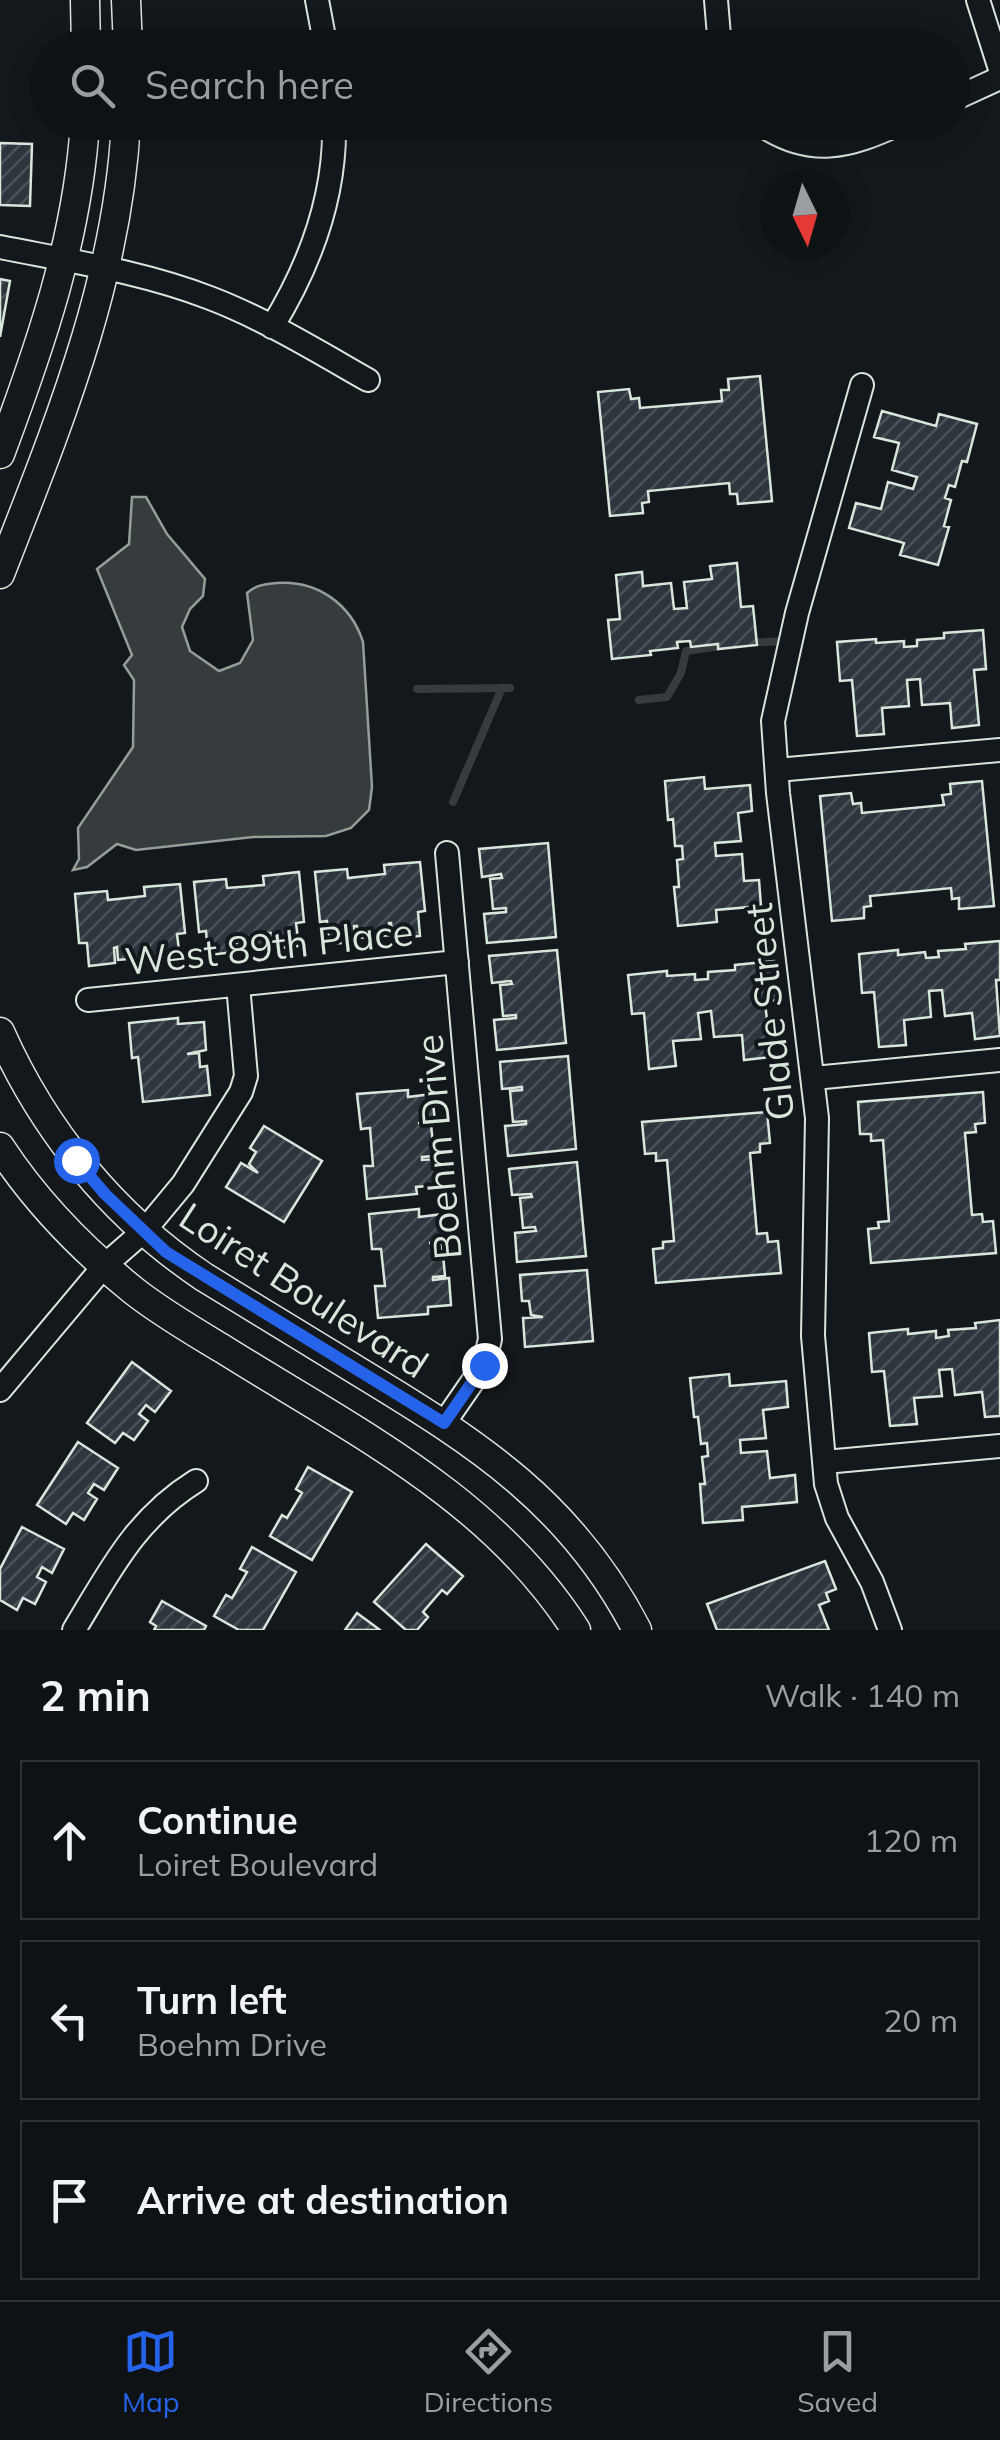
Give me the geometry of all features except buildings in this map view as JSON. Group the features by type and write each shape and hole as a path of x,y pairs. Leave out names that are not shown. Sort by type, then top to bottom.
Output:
{"street":[{"path":"85,0 86,30"},
{"path":"126,0 127,30"},
{"path":"317,0 323,30"},
{"path":"716,0 718,30"},
{"path":"978,0 1000,69"},
{"path":"970,92 1000,78"},
{"path":"0,454 35,359 64,260 83,140"},
{"path":"0,574 75,376 106,268 122,181 125,140"},
{"path":"272,326 299,282 318,228 330,183 333,140"},
{"path":"785,140 834,147 859,140"},
{"path":"0,246 106,268 212,298 272,326 368,380"},
{"name":"Glade Street","path":"862,385 775,701 777,770 817,1118 813,1336 826,1484 837,1518 872,1582 890,1630"},
{"path":"777,770 1000,750"},
{"name":"Boehm Drive","path":"444,1423 484,1365 490,1338 447,853"},
{"name":"West 89th Place","path":"88,1000 457,962"},
{"path":"0,1390 105,1265 144,1231 183,1184 241,1092 246,1076 238,984"},
{"name":"Loiret Boulevard","path":"0,1032 29,1090 68,1148 105,1194 166,1252 489,1454 539,1498 595,1564 637,1630"},
{"path":"814,1078 1000,1060"},
{"path":"0,1148 36,1196 105,1265 173,1318 450,1492 521,1558 576,1630"},
{"path":"825,1462 1000,1446"},
{"path":"74,1630 135,1532 168,1498 196,1481"}],"shaded area":[{"path":"132,497 146,497 167,534 205,579 203,596 190,609 182,627 190,651 219,671 240,663 253,640 247,593 257,587 292,583 319,590 341,606 358,628 363,642 372,787 369,810 351,828 326,836 253,837 136,850 117,844 87,867 73,870 79,859 78,828 133,747 134,680 124,665 132,655 97,569 129,544"}],"waterway":[{"path":"746,643 784,641"},
{"path":"639,700 667,697 681,673 686,651 727,645"},
{"path":"453,802 502,688"},
{"path":"417,689 510,688"}],"route":[{"path":"76,1160 105,1194 166,1252 444,1423 484,1365"}]}
